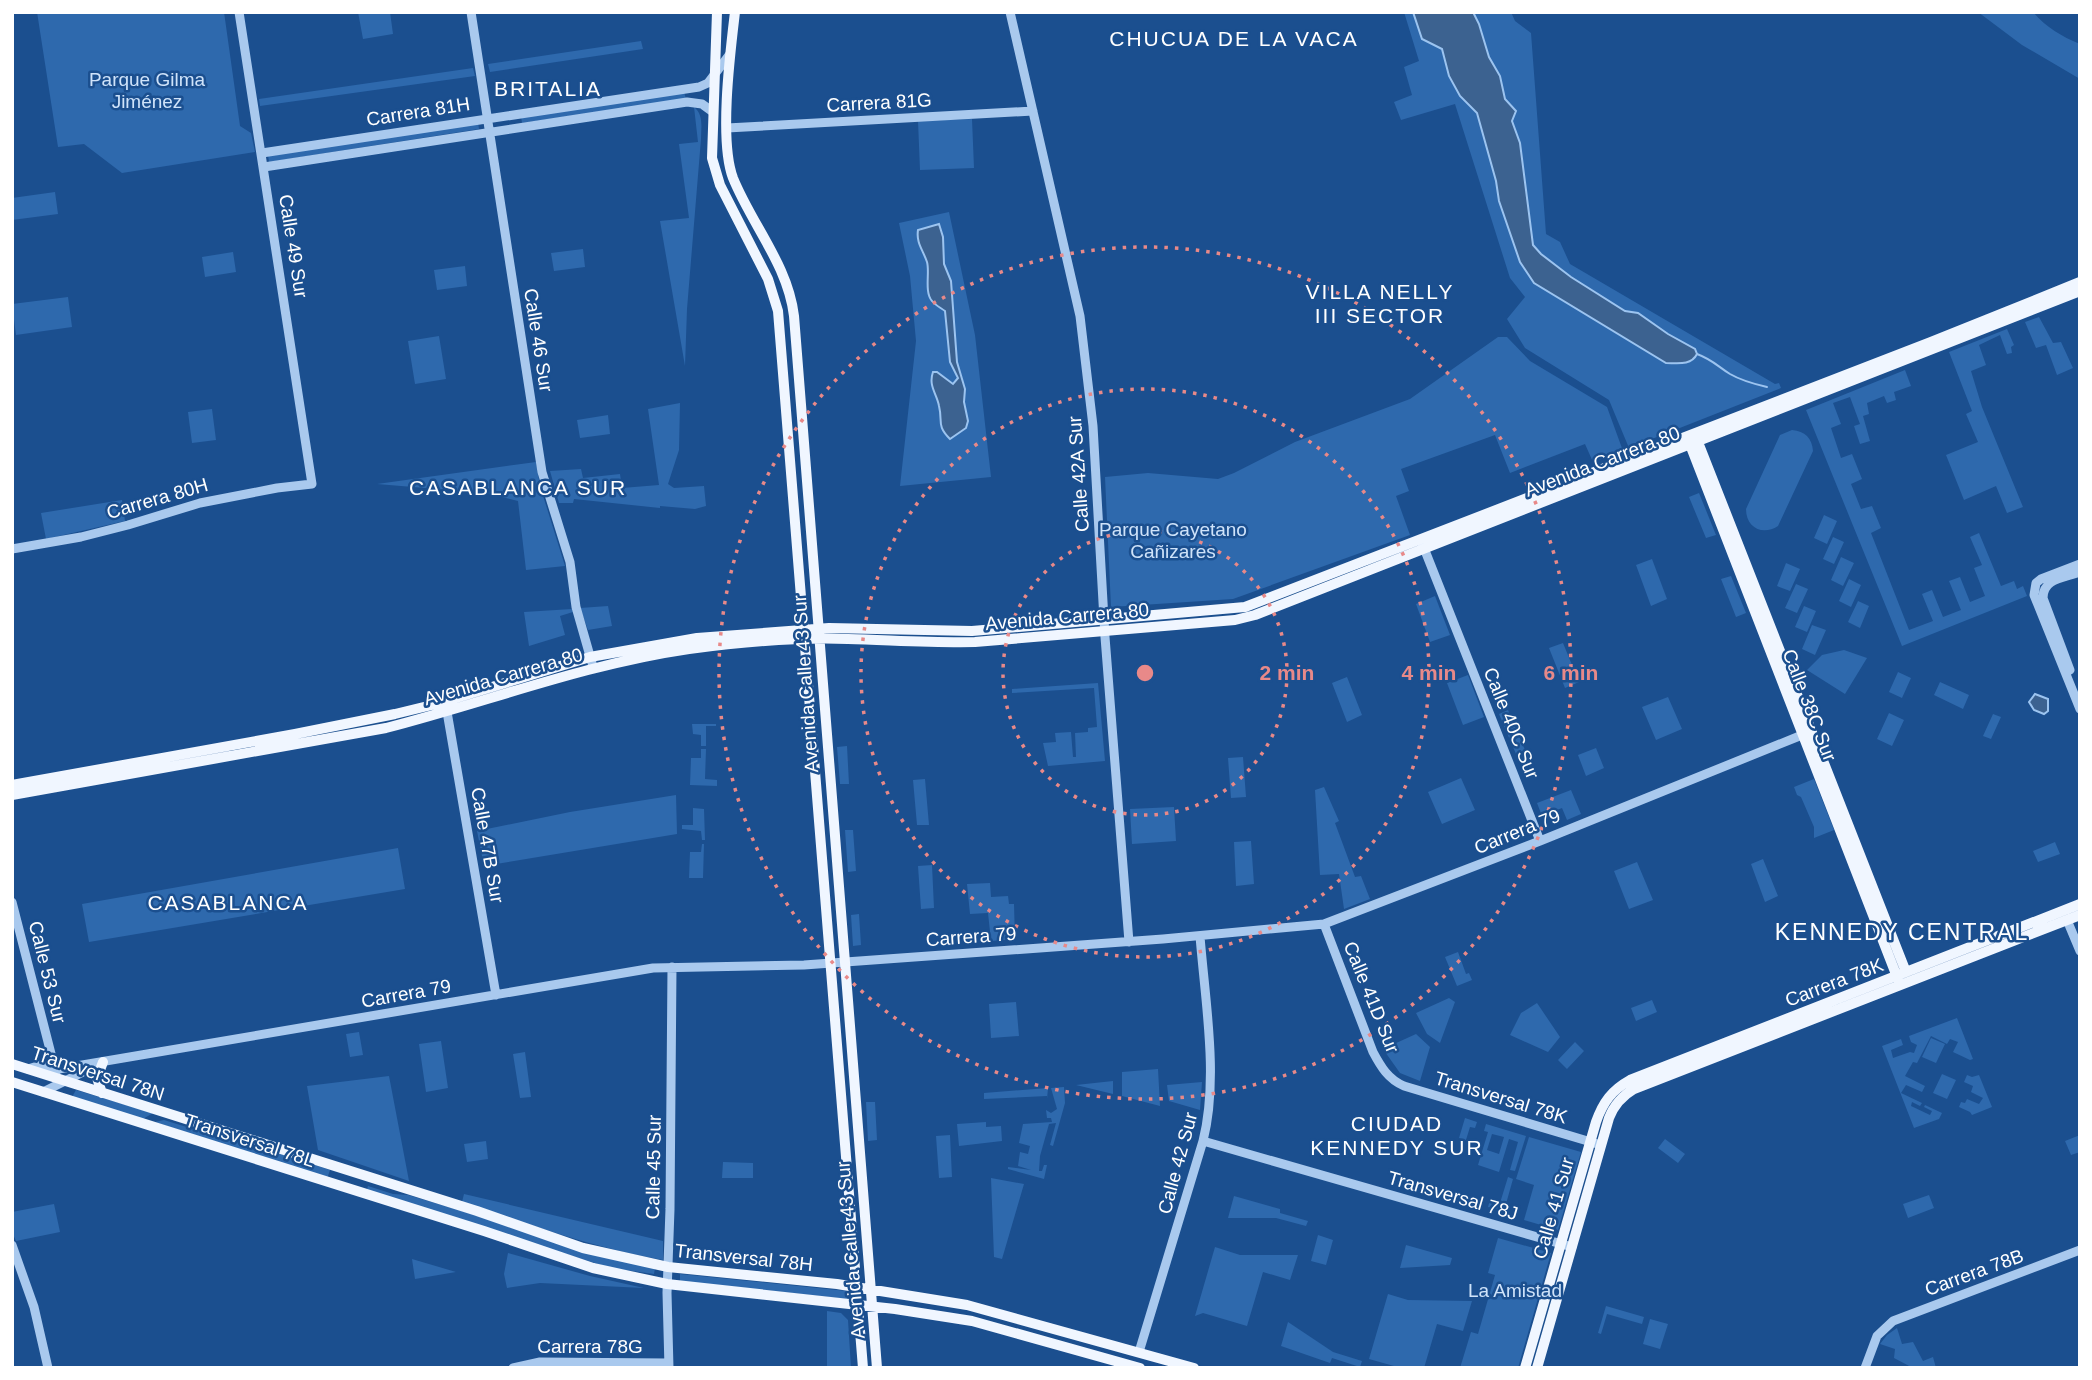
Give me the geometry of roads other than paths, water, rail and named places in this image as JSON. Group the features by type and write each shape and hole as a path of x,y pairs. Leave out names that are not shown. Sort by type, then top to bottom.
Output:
{"main road":[{"name":"Avenida Calle 43 Sur","path":"717,12 712,153 716,176 772,288 778,311 863,1368"},
{"name":"Avenida Calle 43 Sur","path":"735,12 727,156 733,177 781,272 793,305 877,1368"},
{"path":"713,87 716,81 722,80 729,93"},
{"name":"Avenida Carrera 80","path":"1933,346 2080,282"},
{"name":"Avenida Carrera 80","path":"12,785 161,758 386,728 446,706 591,662 708,637 819,634 945,643 1245,607 1423,545 2080,291"},
{"name":"Calle 38C Sur","path":"1693,440 1902,978"},
{"name":"Avenida Carrera 80","path":"12,795 163,769 278,742"},
{"path":"161,758 163,769"},
{"name":"Carrera 78K","path":"1902,978 2080,904"},
{"path":"2055,913 2067,920"},
{"name":"Carrera 78K","path":"1611,1102 1615,1090 1630,1080 1902,978 2080,915"},
{"path":"102,1093 97,1078 103,1062"},
{"name":"Transversal 78N","path":"12,1064 59,1076 172,1115"},
{"name":"Transversal 78N","path":"12,1082 149,1126"},
{"name":"Calle 41 Sur","path":"1538,1368 1567,1245 1596,1143 1610,1114 1611,1102"},
{"name":"Transversal 78L","path":"172,1115 338,1167"},
{"name":"Transversal 78L","path":"149,1126 341,1188"},
{"name":"Transversal 78H","path":"338,1167 583,1248 668,1266 856,1287 977,1307 1194,1368"},
{"name":"Transversal 78H","path":"341,1188 484,1231 571,1262 667,1284 858,1304 978,1322 1137,1367"},
{"name":"Calle 41 Sur","path":"1525,1368 1567,1245"},
{"path":"874,1324 883,1314 895,1309"}],"street":[{"name":"Calle 49 Sur","path":"239,12 313,484"},
{"name":"Calle 46 Sur","path":"471,12 542,472 570,562 576,607 591,662"},
{"name":"Calle 42A Sur","path":"1010,12 1080,316 1093,426 1104,626 1129,942"},
{"name":"Carrera 81H","path":"262,153 699,87 708,83 731,54"},
{"name":"Carrera 81H","path":"264,166 687,102 702,104 713,112"},
{"name":"Carrera 81G","path":"727,128 1033,111"},
{"name":"Carrera 80H","path":"12,549 81,537 200,503 313,484"},
{"name":"Calle 40C Sur","path":"1423,545 1540,841"},
{"path":"2080,564 2041,579 2035,601 2080,709"},
{"path":"2040,587 2080,572"},
{"path":"2040,587 2080,694"},
{"name":"Calle 47B Sur","path":"446,706 496,995"},
{"name":"Carrera 79","path":"43,1092 59,1076 103,1062 607,975 673,967 830,964 1129,942 1324,924 1808,733"},
{"name":"Calle 53 Sur","path":"12,902 59,1076"},
{"path":"2067,920 2080,951"},
{"name":"Calle 41D Sur","path":"1324,924 1373,1052 1383,1071 1392,1080"},
{"name":"Calle 42 Sur","path":"1139,1352 1210,1111 1211,1081 1200,936"},
{"name":"Calle 45 Sur","path":"668,1366 673,967"},
{"name":"Calle 53 Sur","path":"27,1069 46,1062 50,1050"},
{"name":"Carrera 79","path":"59,1076 103,1062"},
{"name":"Transversal 78K","path":"1392,1080 1404,1086 1596,1143"},
{"name":"Transversal 78J","path":"1203,1141 1567,1245"},
{"path":"12,1245 34,1307 48,1368"},
{"name":"Carrera 78B","path":"1865,1368 1873,1342 1882,1330 1898,1319 2080,1250"},
{"name":"Carrera 78G","path":"513,1368 540,1362 668,1366"}],"waterway":[{"path":"1697,354 1735,376 1767,387"}],"district":[{"name":"CHUCUA DE LA VACA","path":"1234,39"},
{"name":"BRITALIA","path":"548,89"},
{"name":"VILLA NELLY III SECTOR","path":"1380,304"},
{"name":"CASABLANCA SUR","path":"518,488"},
{"name":"CASABLANCA","path":"228,903"},
{"name":"KENNEDY CENTRAL","path":"1902,932"},
{"name":"CIUDAD KENNEDY SUR","path":"1397,1136"}],"park label":[{"name":"Parque Gilma Jiménez","path":"147,90"},
{"name":"Parque Cayetano Cañizares","path":"1173,540"},
{"name":"La Amistad","path":"1515,1290"}]}
